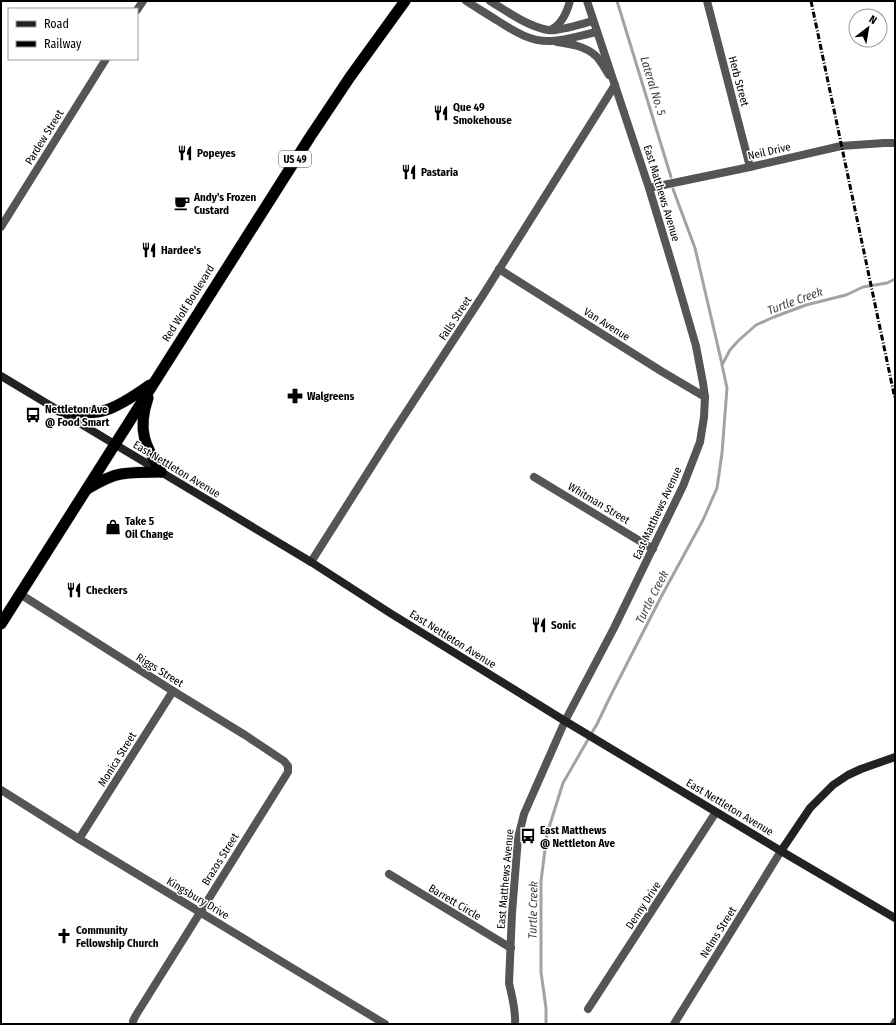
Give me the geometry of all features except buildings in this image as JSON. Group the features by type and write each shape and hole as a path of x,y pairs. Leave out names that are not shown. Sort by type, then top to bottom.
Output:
{"highway":[{"name":"Red Wolf Boulevard","path":"1,624 310,136 350,77 405,1"},
{"path":"59,410 86,413 105,410 123,402 154,382"},
{"path":"154,382 145,407 143,420 144,437 149,452 162,472"},
{"path":"86,489 103,480 120,474 162,472"}],"main road":[{"name":"East Nettleton Avenue","path":"1,376 311,562 390,613 565,721 895,918"},
{"path":"781,851 810,808 833,785 848,775 861,769 895,758"}],"street":[{"path":"466,1 525,37 536,40 575,45 592,53 616,86"},
{"path":"490,1 524,21 549,31 594,21"},
{"path":"549,31 557,26 563,19 570,1"},
{"name":"East Matthews Avenue","path":"515,1024 515,1006 509,983 518,838 524,814 565,721 614,628 683,486 702,432 704,417 705,397 696,346 649,188 587,1"},
{"name":"Herb Street","path":"707,1 750,167"},
{"path":"551,41 597,32"},
{"name":"Pardew Street","path":"1,227 105,60"},
{"name":"Falls Street","path":"311,562 616,86"},
{"name":"Neil Drive","path":"649,188 841,146 895,143"},
{"name":"Van Avenue","path":"499,269 654,367 705,397"},
{"name":"Whitman Street","path":"534,477 652,549"},
{"name":"Riggs Street","path":"20,594 245,735 284,761 288,766"},
{"name":"Monica Street","path":"79,839 173,691"},
{"name":"Brazos Street","path":"133,1024 136,1015 288,772 288,766"},
{"name":"Kingsbury Drive","path":"1,790 384,1024"},
{"name":"Denny Drive","path":"588,1010 716,812"},
{"name":"Nelms Street","path":"674,1024 781,851"},
{"name":"Barrett Circle","path":"389,874 511,948"}],"waterway":[{"name":"Lateral No. 5","path":"617,1 671,177"},
{"name":"Lateral No. 5","path":"673,189 695,248 722,364"},
{"name":"Turtle Creek","path":"546,1024 546,1008 541,972 541,881 547,834 563,783 597,724 661,597 703,520 717,488 722,453 727,388 722,365 730,350 756,325 806,305 846,295 863,287 887,283 895,279"}],"railway":[{"path":"811,1 895,399"}],"place":[{"name":"Que 49 Smokehouse","path":"441,113"},
{"name":"Popeyes","path":"185,153"},
{"name":"Pastaria","path":"409,172"},
{"name":"Andy's Frozen Custard","path":"182,203"},
{"name":"Hardee's","path":"149,250"},
{"name":"Walgreens","path":"295,396"},
{"name":"Nettleton Ave @ Food Smart","path":"33,415"},
{"name":"Take 5 Oil Change","path":"113,527"},
{"name":"Checkers","path":"74,590"},
{"name":"Sonic","path":"539,625"},
{"name":"East Matthews @ Nettleton Ave","path":"528,836"},
{"name":"Community Fellowship Church","path":"64,936"}]}
